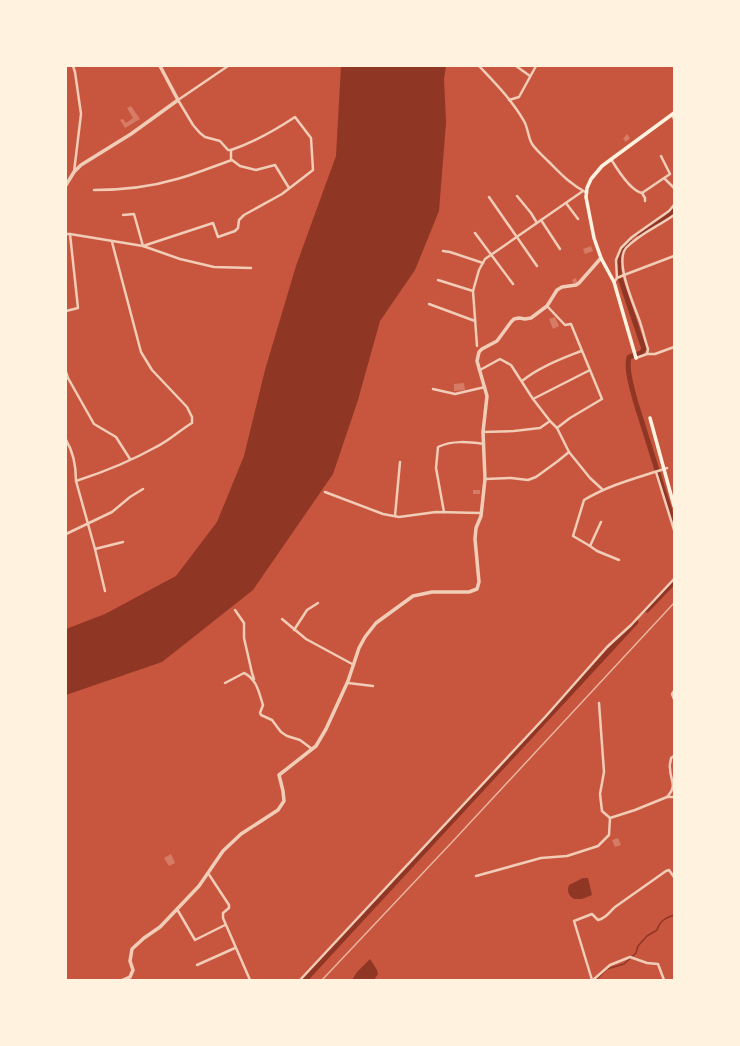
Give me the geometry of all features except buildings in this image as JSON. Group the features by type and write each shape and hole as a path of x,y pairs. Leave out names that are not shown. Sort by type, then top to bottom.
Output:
{"main road":[{"path":"636,358 616,280 601,258 594,238 585,192 591,179 602,166 673,114"},
{"path":"650,418 674,506"}],"street":[{"path":"73,66 81,114 74,172"},
{"path":"143,246 213,223 218,237 235,231 238,228 239,220 244,215 282,194 313,170 311,138 294,117 276,130 231,150 228,150 220,141 205,137 193,125 160,66"},
{"path":"66,185 74,172 88,161 131,134 228,66"},
{"path":"479,66 509,100 525,122 532,143 539,154 565,179 575,187 585,192"},
{"path":"516,66 530,76"},
{"path":"509,100 519,97 536,66"},
{"path":"673,114 674,119"},
{"path":"231,150 231,160"},
{"path":"642,193 665,179 670,174 661,156"},
{"path":"94,190 119,190 142,187 176,179 231,160 234,160 240,166 256,170 275,165 289,188"},
{"path":"611,160 638,192 642,193 645,198 644,201"},
{"path":"665,179 674,188"},
{"path":"476,346 473,291 479,270 485,259 516,236 585,192"},
{"path":"517,196 537,223"},
{"path":"489,197 537,266"},
{"path":"566,203 578,219"},
{"path":"616,280 616,260 621,248 632,237 669,211 674,205"},
{"path":"123,215 134,214 143,246"},
{"path":"647,354 648,349 624,275 622,259 625,249 674,214"},
{"path":"541,220 560,249"},
{"path":"475,233 513,284"},
{"path":"66,234 143,246 180,259 214,267 251,268"},
{"path":"66,311 78,308 70,234"},
{"path":"76,481 111,469 158,447 192,423 192,417 187,407 152,370 141,352 112,242"},
{"path":"443,251 483,263"},
{"path":"616,280 624,275 674,256"},
{"path":"124,980 130,977 133,970 130,961 132,949 144,938 160,927 199,886 223,852 241,834 278,810 284,801 279,775 316,746 326,729 348,683 359,648 365,637 376,623 413,596 432,592 469,592 477,589 479,582 475,539 476,528 481,513 485,478 483,432 487,396 486,387 477,361 479,352 497,341 514,319 531,318 546,306 557,290 562,286 576,285 579,283 601,258"},
{"path":"438,280 473,291"},
{"path":"429,304 475,322"},
{"path":"546,306 565,325 571,324 602,400 570,418 557,428"},
{"path":"636,358 647,354 655,354 674,347"},
{"path":"522,382 529,376 557,360 581,351"},
{"path":"479,370 500,358 511,365 533,399 557,428 569,452 602,490"},
{"path":"533,399 590,370"},
{"path":"66,372 67,378 94,424 116,438 130,459"},
{"path":"432,389 455,394 486,387"},
{"path":"483,432 540,428 550,421"},
{"path":"66,440 74,460 76,481 105,592"},
{"path":"444,512 436,468 438,447 443,444 455,443 484,444"},
{"path":"485,478 511,478 528,480 536,477 569,452"},
{"path":"395,516 400,462"},
{"path":"619,560 597,551 574,536 584,500 602,490 639,476 667,468"},
{"path":"656,472 674,530"},
{"path":"66,534 112,512 130,497 143,489"},
{"path":"325,492 377,512 399,517 444,512 481,513"},
{"path":"590,546 601,522"},
{"path":"95,549 123,542"},
{"path":"300,980 546,716 607,647 631,625 674,579"},
{"path":"294,630 307,610 318,603"},
{"path":"235,610 244,623 244,638 252,673 263,705 260,713 261,715 272,720 281,732 287,736 300,740 312,749"},
{"path":"282,619 306,639 354,665"},
{"path":"225,683 244,673 255,682"},
{"path":"348,683 373,686"},
{"path":"674,691 672,694 674,699"},
{"path":"599,703 604,772 600,794 602,811 610,818"},
{"path":"667,797 672,791 673,781 670,768 671,758 674,756"},
{"path":"610,818 667,797 674,797"},
{"path":"476,876 541,858 567,856 598,846 608,835 610,818"},
{"path":"664,980 658,964 647,963 630,956 610,965 592,980 574,921 592,914 598,920 602,919 610,914 614,908 666,870 672,872 674,877"},
{"path":"208,873 229,905 229,908 223,913 222,916 225,926 250,980"},
{"path":"177,909 195,940 225,926"},
{"path":"197,965 235,948"}],"shaded area":[{"path":"341,66 446,66 444,79 446,123 439,211 415,270 380,321 358,400 333,474 253,590 162,662 66,695 66,629 105,614 176,576 217,522 244,456 265,370 296,266 336,156"},
{"path":"583,878 588,878 592,895 582,899 574,899 568,893 569,885"},
{"path":"370,959 378,974 374,980 352,980 357,972"}],"waterway":[{"path":"640,235 667,217 674,210"},
{"path":"630,242 621,254 619,273 644,349 641,353 629,357 629,373 635,400 674,524"},
{"path":"647,610 674,582"},
{"path":"305,980 636,622"},
{"path":"596,980 607,969 624,964 636,953 638,946 647,936 657,930 663,920 674,915"}],"railway":[{"path":"322,980 674,603"}]}
